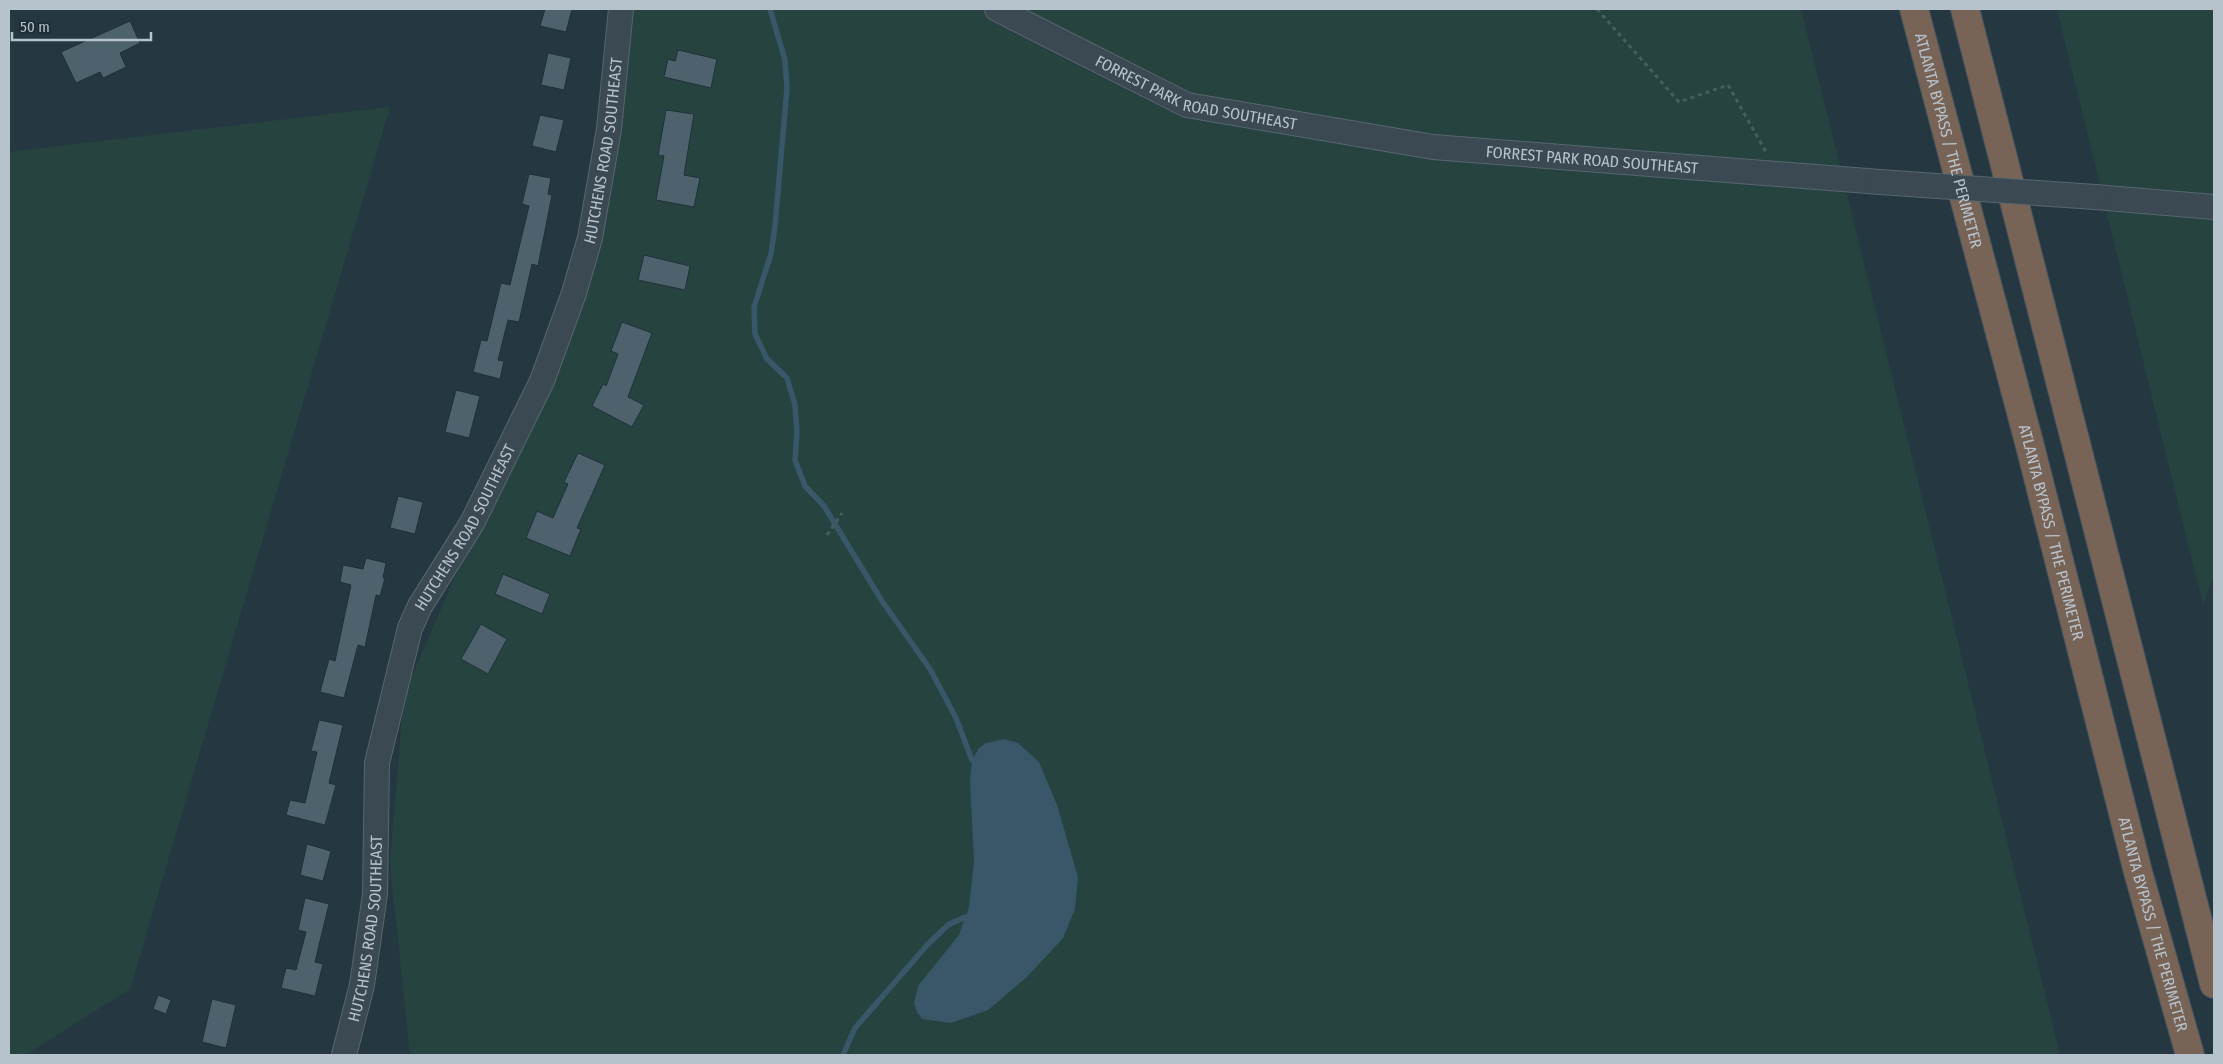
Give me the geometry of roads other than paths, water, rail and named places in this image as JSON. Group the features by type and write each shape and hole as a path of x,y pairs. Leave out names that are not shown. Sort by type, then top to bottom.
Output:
{"highway":[{"name":"ATLANTA BYPASS / THE PERIMETER","path":"1914,9 2030,446 2138,872 2190,1055"},
{"path":"1965,9 2214,984"}],"street":[{"name":"HUTCHENS ROAD SOUTHEAST","path":"344,1055 362,985 376,894 377,763 410,628 420,606 472,523 542,381 574,293 590,238 610,129 621,9"},
{"name":"FORREST PARK ROAD SOUTHEAST","path":"997,9 1187,105 1433,147 2214,207"}],"water":[{"path":"1004,739 1018,743 1039,762 1057,805 1078,877 1075,909 1063,938 1027,977 988,1010 951,1023 923,1019 917,1013 914,1003 918,986 959,935 969,907 974,862 970,781 972,760 979,748 986,743"}],"waterway":[{"path":"770,9 785,60 787,88 775,226 771,254 754,307 755,334 767,359 787,378 795,405 797,432 795,460 805,486 824,506 882,601 930,669 956,718 972,760"},
{"path":"843,1055 855,1028 928,944 948,925 965,917"}]}
